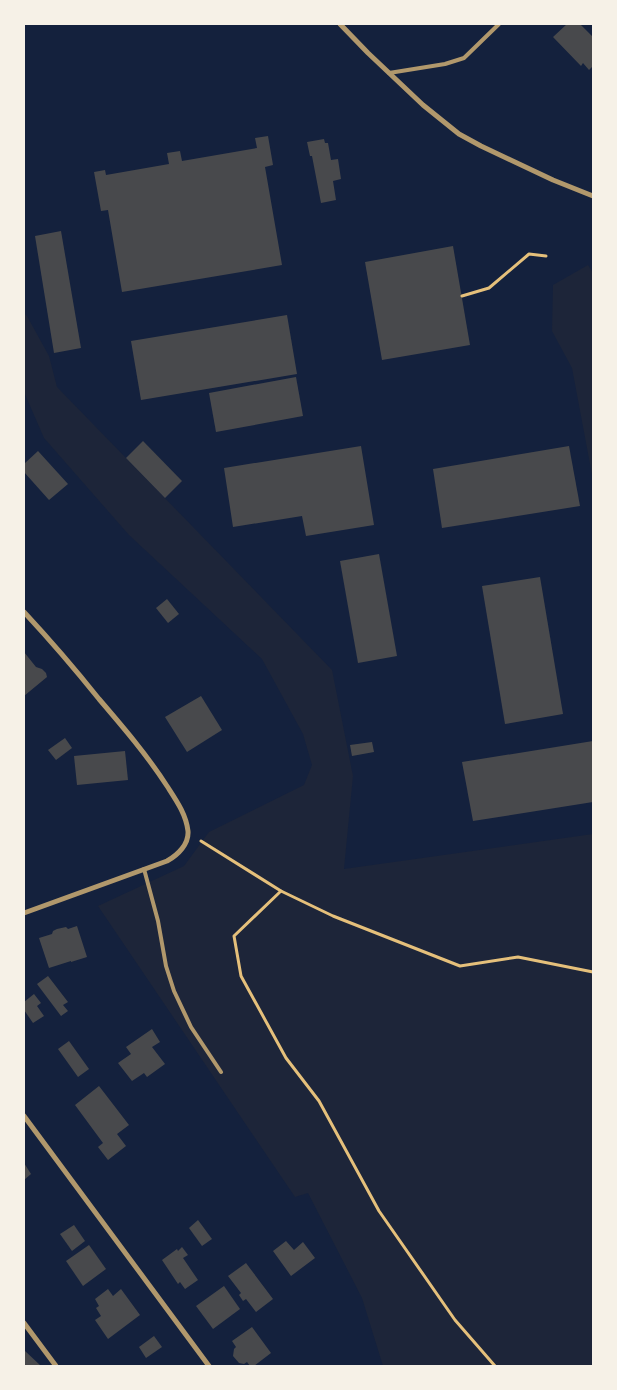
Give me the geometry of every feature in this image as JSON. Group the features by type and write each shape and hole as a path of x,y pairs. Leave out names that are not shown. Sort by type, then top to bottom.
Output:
{"street":[{"path":"340,24 389,73 459,134 553,180 593,196"},
{"path":"24,612 147,757 177,801 184,814 188,833 185,844 177,854 167,861 24,913"},
{"path":"24,1116 209,1366"},
{"path":"24,1323 56,1366"}],"lane":[{"path":"389,73 445,64 464,58 499,24"},
{"path":"144,869 158,920 166,966 174,991 191,1027 221,1072"}],"path":[{"path":"462,296 489,288 529,254 546,256"},
{"path":"188,833 281,891 333,916 460,966 518,957 593,972"},
{"path":"281,891 234,936 241,976 286,1058 319,1101 379,1211 454,1320 495,1366"}],"shaded area":[{"path":"588,265 593,273 593,480 572,368 552,331 553,285"},
{"path":"24,313 49,356 57,387 332,670 353,776 344,869 593,834 593,1366 383,1366 362,1298 308,1193 295,1197 98,906 184,866 209,832 304,785 312,765 303,734 262,659 129,535 44,438 24,392"}],"building":[{"path":"567,24 580,24 593,37 593,66 589,70 583,63 581,66 553,37"},
{"path":"268,136 273,165 265,167 282,265 122,292 108,210 101,211 94,172 105,170 106,175 169,164 167,153 180,151 182,161 257,148 255,138"},
{"path":"324,139 325,143 328,143 331,160 338,159 341,179 333,181 336,200 321,203 312,156 310,156 307,142"},
{"path":"61,231 81,348 54,353 35,236"},
{"path":"453,246 470,345 382,360 365,262"},
{"path":"287,315 297,374 141,400 131,341"},
{"path":"296,377 303,416 216,432 209,393"},
{"path":"143,441 182,481 165,498 126,458"},
{"path":"361,446 374,525 306,536 302,516 233,527 224,468"},
{"path":"569,446 580,506 442,528 433,469"},
{"path":"38,451 68,484 49,500 24,472 24,464"},
{"path":"379,554 397,656 358,663 340,561"},
{"path":"540,577 563,714 505,724 482,586"},
{"path":"167,599 179,614 168,623 156,608"},
{"path":"24,652 36,667 46,673 47,677 24,696"},
{"path":"201,696 222,730 187,752 165,717"},
{"path":"65,738 72,748 56,760 48,750"},
{"path":"593,741 593,802 473,821 462,762"},
{"path":"372,742 374,752 352,756 350,745"},
{"path":"125,751 128,780 77,785 74,756"},
{"path":"77,926 87,957 49,968 39,938 52,934 57,929 66,927 68,929"},
{"path":"48,976 68,1002 63,1005 68,1011 61,1016 37,984"},
{"path":"34,994 41,1003 37,1006 44,1016 33,1023 24,1010 24,1002"},
{"path":"152,1029 160,1042 152,1047 165,1064 147,1077 144,1073 132,1081 118,1063 131,1054 126,1047"},
{"path":"69,1041 89,1069 78,1077 58,1049"},
{"path":"99,1086 129,1125 117,1134 126,1146 108,1160 98,1147 103,1143 75,1105"},
{"path":"24,1163 31,1174 24,1180"},
{"path":"198,1220 212,1239 202,1246 189,1228"},
{"path":"74,1225 85,1241 72,1251 60,1234"},
{"path":"286,1241 294,1250 303,1242 315,1258 291,1276 273,1251"},
{"path":"89,1245 106,1269 83,1286 66,1261"},
{"path":"182,1247 188,1255 183,1258 198,1280 185,1289 180,1282 178,1284 162,1260"},
{"path":"246,1263 273,1299 256,1312 246,1299 243,1301 239,1295 241,1293 228,1276"},
{"path":"224,1286 240,1309 213,1329 196,1306"},
{"path":"108,1289 113,1296 121,1289 140,1315 108,1339 95,1320 101,1316 96,1308 99,1306 95,1299"},
{"path":"252,1327 271,1353 254,1366 250,1366 247,1362 244,1364 239,1363 233,1356 236,1347 232,1341"},
{"path":"154,1336 162,1347 146,1358 139,1347"},
{"path":"24,1350 41,1366 24,1366"}]}
